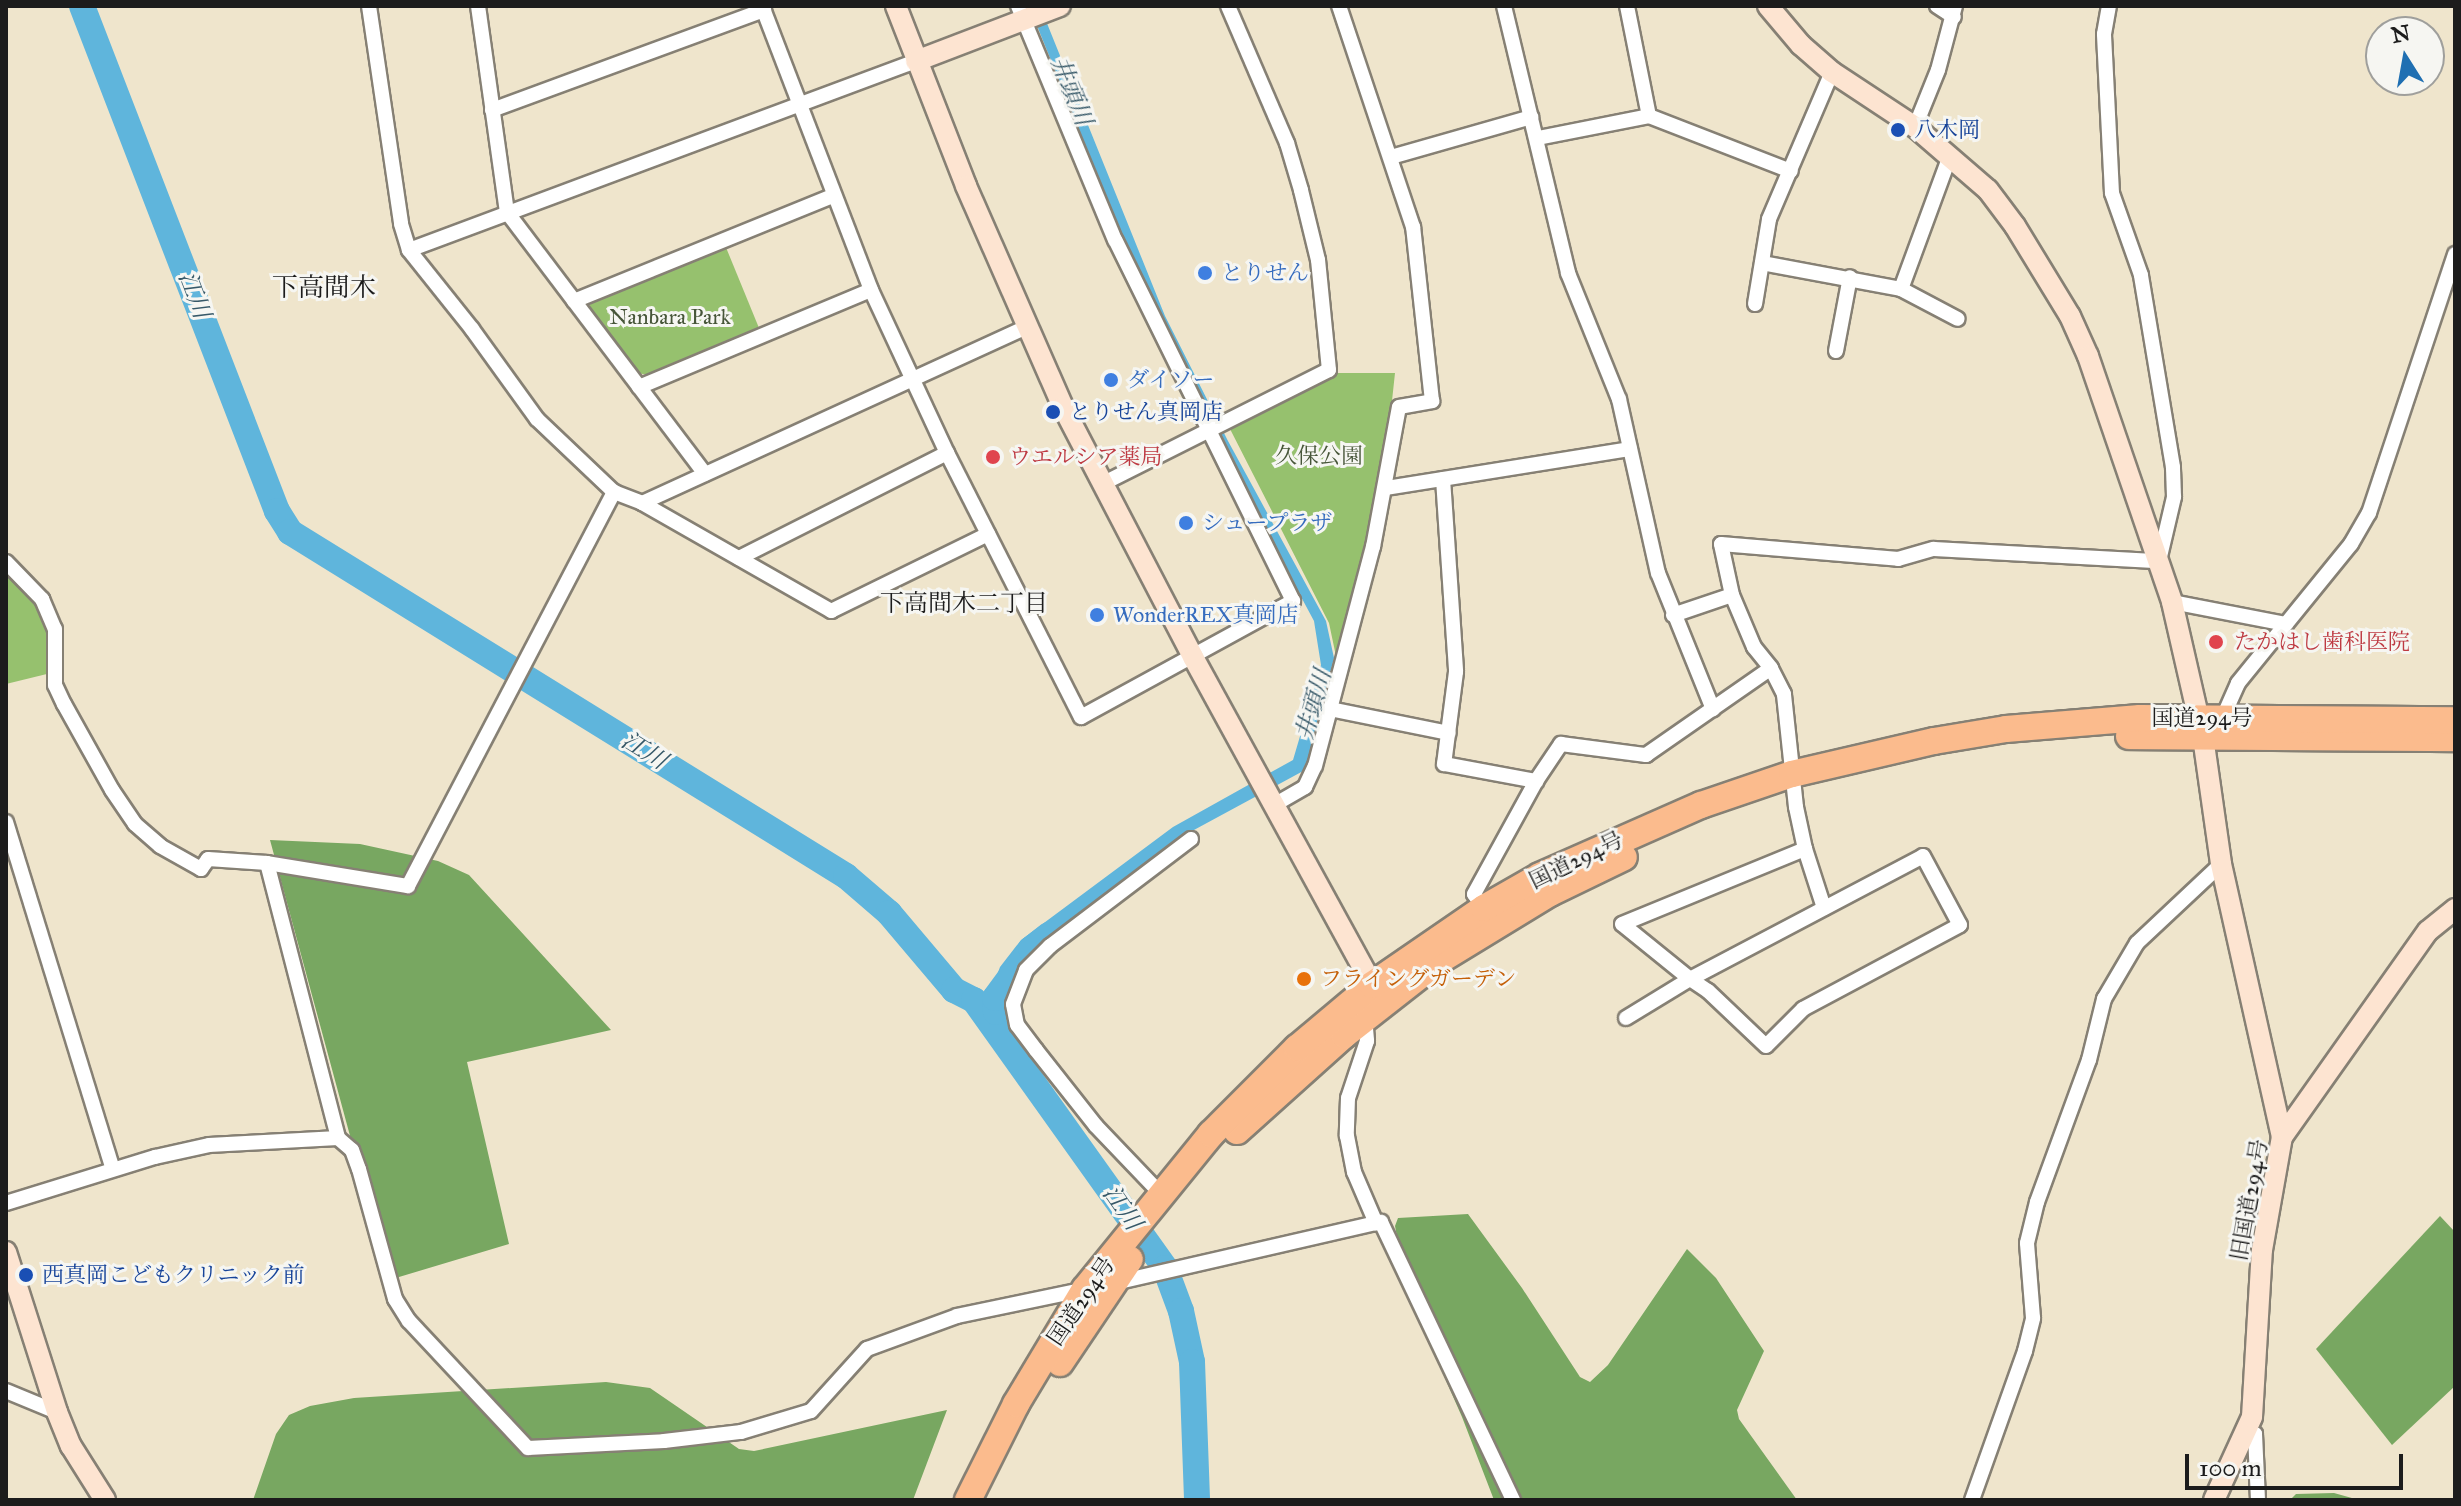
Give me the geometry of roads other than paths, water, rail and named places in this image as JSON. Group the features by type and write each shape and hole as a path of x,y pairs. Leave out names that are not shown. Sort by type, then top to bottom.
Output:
{"highway":[{"name":"国道294号","path":"2208,724 2455,720"},
{"name":"国道294号","path":"1373,1002 1484,908 1540,876 1643,828 1898,748 2006,729 2079,721 2208,724 2455,738"},
{"name":"国道294号","path":"968,1500 1016,1404 1085,1289 1129,1246 1159,1203 1264,1080 1373,1002 1594,870 1793,782"},
{"name":"国道294号","path":"987,1500 1030,1413 1112,1284 1129,1246"}],"street":[{"path":"369,6 401,224 409,250 472,329 537,419 614,492 642,503 831,611 988,534"},
{"path":"478,6 507,212 705,474"},
{"path":"896,6 1026,327 1102,484 1272,802 1373,1002 1367,1041 1348,1098 1347,1136 1354,1172 1376,1223"},
{"path":"409,250 916,61 1021,13 1060,6"},
{"path":"1102,484 1329,370 1318,260 1301,190 1287,143 1228,6"},
{"path":"1272,802 1305,787 1315,766 1386,488 1399,407 1432,401 1413,227 1339,6"},
{"path":"1504,6 1568,273 1619,399 1658,573 1713,709"},
{"path":"1627,6 1649,116"},
{"path":"1768,6 1782,25 1832,72 1915,127 1988,190 2070,316 2101,387 2159,561 2208,724 2221,864 2282,1137"},
{"path":"1915,127 1954,11 1937,6"},
{"path":"2109,6 2104,34 2112,193 2141,275 2173,467 2174,497 2159,561"},
{"path":"492,110 763,8 832,196 871,290 947,453 1081,717 1293,601 1206,430 1115,240 1021,13"},
{"path":"1755,304 1769,219 1832,72"},
{"path":"1538,138 1649,116 1791,171"},
{"path":"1391,157 1531,117"},
{"path":"1901,289 1950,156"},
{"path":"574,301 832,196"},
{"path":"2208,724 2351,544 2369,513 2455,254"},
{"path":"1762,263 1850,277 1901,289 1958,319"},
{"path":"1836,351 1850,277"},
{"path":"639,387 871,290"},
{"path":"642,503 1026,327"},
{"path":"1386,488 1630,449"},
{"path":"739,558 947,453"},
{"path":"1443,479 1456,672 1444,764 1536,781"},
{"path":"6,562 42,599 55,629 55,685 112,790 135,824 160,846 201,869 208,859 267,863 408,886 614,492"},
{"path":"1824,908 1805,849 1793,782 1784,694 1771,668 1754,647 1732,595 1721,544 1898,559 1934,549 2159,561"},
{"path":"1673,615 1732,595"},
{"path":"2172,602 2286,624"},
{"path":"1484,908 1474,894 1536,781 1561,744 1646,755 1771,668"},
{"path":"1330,709 1449,733"},
{"path":"6,822 11,853 113,1169"},
{"path":"1159,1203 1017,1025 1013,1004 1026,970 1050,946 1191,839"},
{"path":"1626,1018 1690,979 1923,856 1960,925 1803,1009 1766,1046 1708,991 1690,979 1622,924 1805,849"},
{"path":"267,863 338,1138 352,1150 359,1169 395,1299 528,1448 664,1441 741,1432 811,1411 867,1349 957,1316 1381,1222 1513,1500"},
{"path":"1972,1500 2025,1351 2033,1318 2027,1243 2037,1202 2089,1060 2104,999 2137,943 2221,864"},
{"name":"旧国道294号","path":"2214,1500 2252,1417 2262,1250 2282,1137 2428,931 2455,909"},
{"path":"6,1203 113,1169 209,1145 338,1138"},
{"path":"6,1252 57,1412 71,1446 105,1500"},
{"path":"6,1391 57,1412"},
{"path":"2246,1430 2255,1434 2258,1500"}],"water":[{"path":"1029,6 1040,6 1165,316 1228,441 1326,621 1334,658 1305,770 1181,837 1017,964 1008,978 1004,997 1008,1030 987,1002 1000,967 1021,940 1173,827 1293,760 1321,665 1314,621 1256,513 1129,253"}],"waterway":[{"name":"江川","path":"82,6 277,511 290,532 846,876 889,913 954,990 974,1000 1165,1268 1181,1311 1192,1362 1197,1500"},
{"name":"井頭川","path":"996,1012 995,998 1031,949 1049,935"}],"place":[{"name":"八木岡","path":"1898,130"},
{"name":"とりせん","path":"1205,273"},
{"name":"ダイソー","path":"1111,380"},
{"name":"とりせん真岡店","path":"1053,412"},
{"name":"ウエルシア薬局","path":"993,457"},
{"name":"シュープラザ","path":"1186,523"},
{"name":"WonderREX真岡店","path":"1097,615"},
{"name":"たかはし歯科医院","path":"2216,642"},
{"name":"フライングガーデン","path":"1304,979"},
{"name":"西真岡こどもクリニック前","path":"26,1275"}],"district":[{"name":"下高間木","path":"324,288"},
{"name":"下高間木二丁目","path":"964,604"}],"park label":[{"name":"Nanbara Park","path":"670,317"},
{"name":"久保公園","path":"1319,456"}]}
